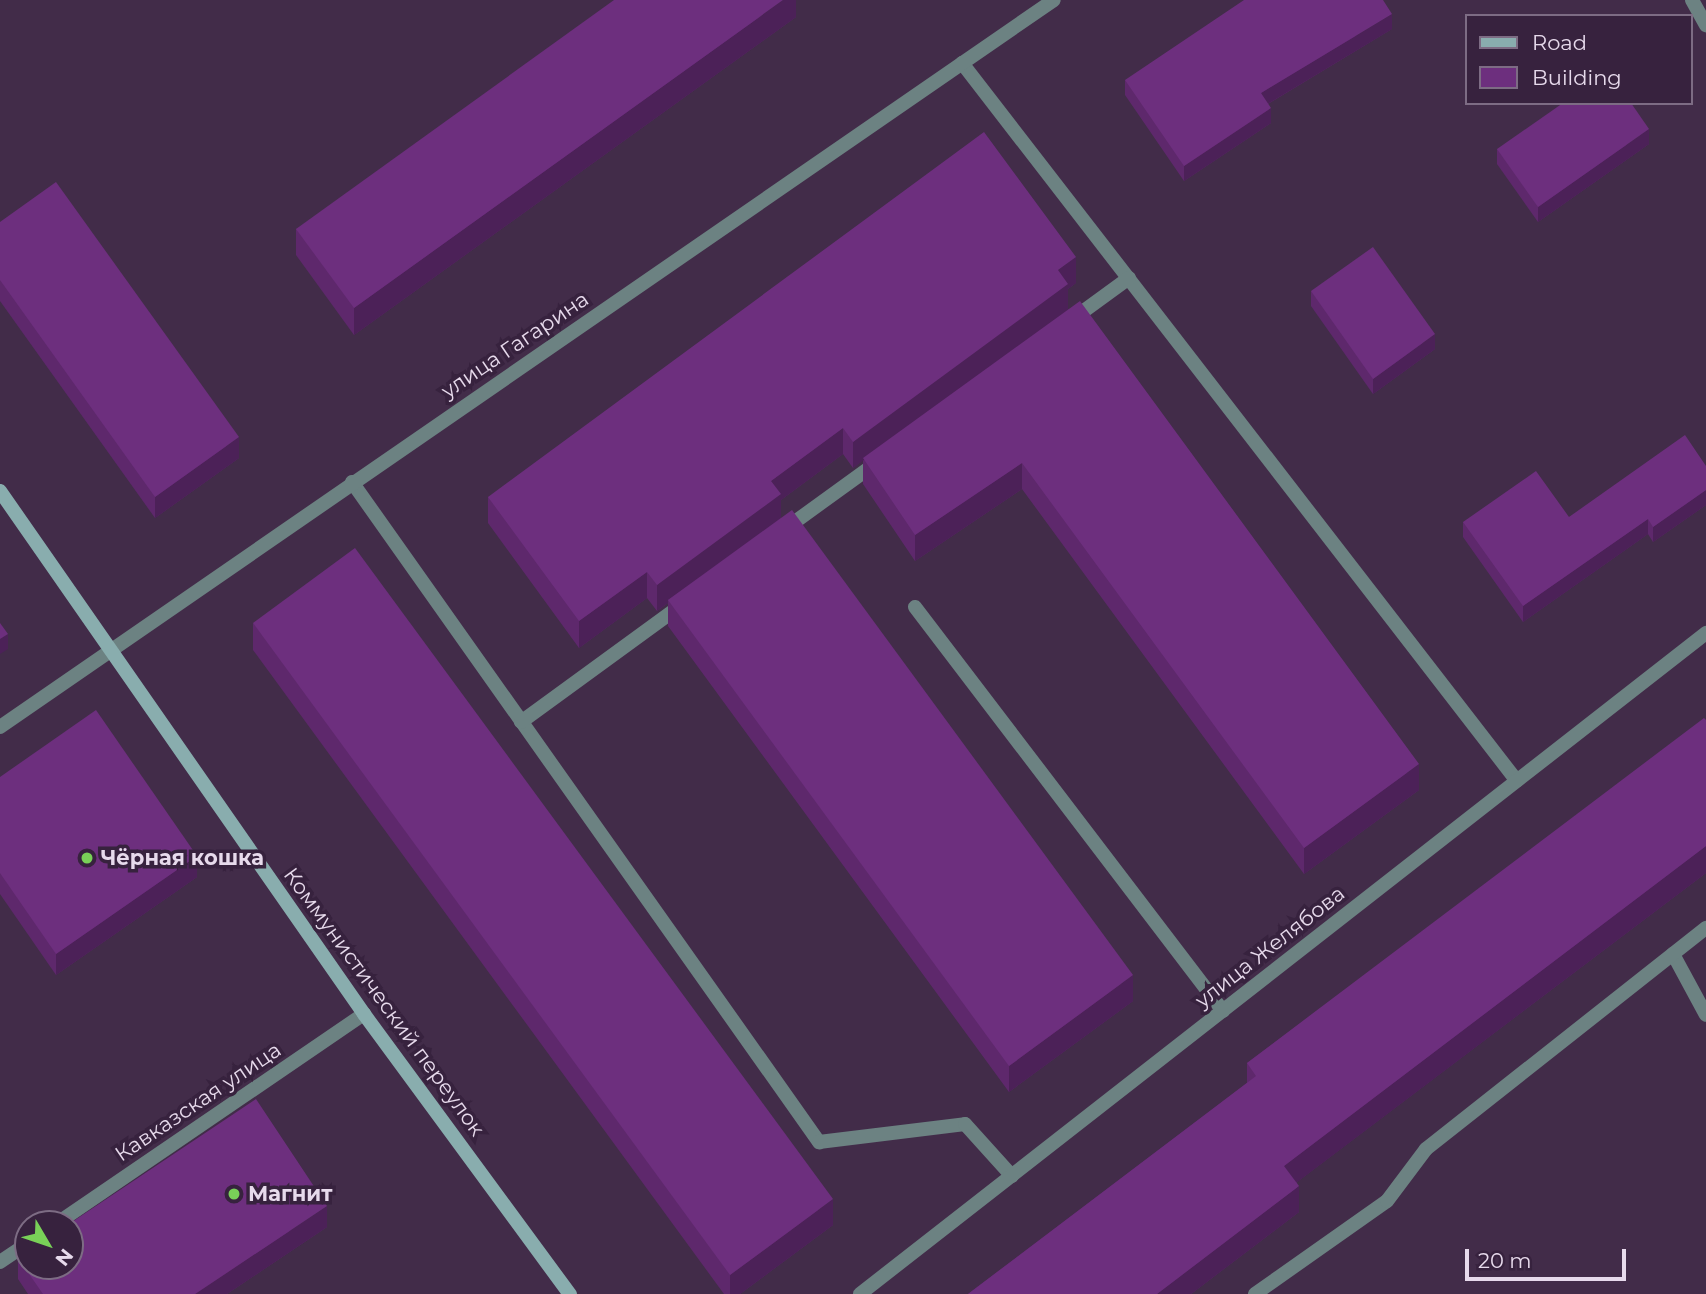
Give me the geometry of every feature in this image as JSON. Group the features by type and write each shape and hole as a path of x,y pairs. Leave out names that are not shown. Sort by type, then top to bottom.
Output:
{"street":[{"name":"улица Гагарина","path":"0,727 1054,0"},
{"path":"1692,0 1706,25"},
{"path":"962,63 1517,781"},
{"path":"1061,327 1129,278"},
{"path":"769,541 892,451"},
{"path":"352,482 819,1142 965,1124 1012,1176"},
{"name":"Коммунистический переулок","path":"0,491 363,1014 570,1294"},
{"path":"521,722 701,590"},
{"path":"915,607 1223,1011"},
{"name":"улица Желябова","path":"860,1294 1706,633"},
{"path":"1255,1294 1387,1201 1426,1149 1706,928"},
{"path":"1673,954 1706,1015"},
{"name":"Кавказская улица","path":"76,1210 363,1014"}],"building":[{"path":"614,0 783,0 354,308 296,229"},
{"path":"1244,0 1383,0 1392,14 1261,93 1271,108 1184,166 1125,80"},
{"path":"1560,105 1632,105 1649,129 1538,207 1497,149"},
{"path":"984,132 1076,257 1058,270 1068,284 853,442 843,428 771,481 781,494 657,585 647,572 579,621 488,497"},
{"path":"56,182 239,437 155,497 0,280 0,222"},
{"path":"1373,247 1435,334 1373,379 1311,291"},
{"path":"1080,301 1419,764 1304,848 1022,463 915,535 863,458"},
{"path":"1685,435 1706,466 1706,490 1653,527 1648,519 1523,606 1463,522 1536,471 1569,517"},
{"path":"792,510 1133,975 1009,1066 668,600"},
{"path":"355,548 833,1199 730,1275 253,623"},
{"path":"0,623 8,634 0,639"},
{"path":"96,710 197,856 56,954 0,873 0,777"},
{"path":"1704,718 1706,846 1284,1166 1299,1186 1157,1294 968,1294 1256,1076 1247,1063"},
{"path":"256,1099 327,1206 195,1294 43,1294 33,1280 84,1280 84,1214"}],"place":[{"name":"Чёрная кошка","path":"87,858"},
{"name":"Магнит","path":"234,1194"}]}
